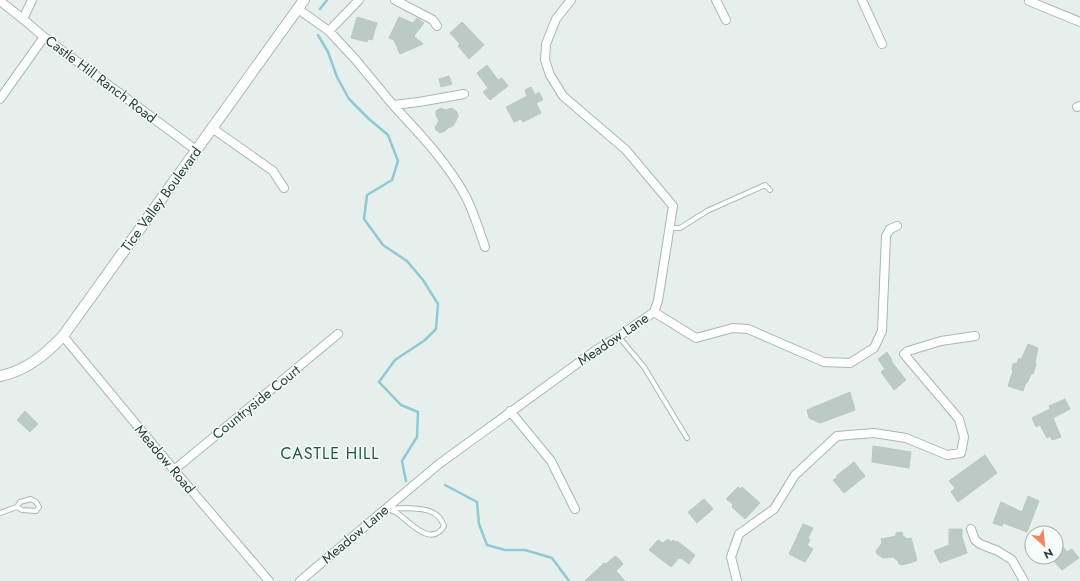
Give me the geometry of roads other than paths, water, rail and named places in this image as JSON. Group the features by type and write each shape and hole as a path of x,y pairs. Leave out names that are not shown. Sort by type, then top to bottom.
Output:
{"street":[{"path":"23,18 32,0"},
{"name":"Tice Valley Boulevard","path":"0,376 19,370 32,363 63,336 304,0"},
{"path":"329,31 359,0"},
{"path":"394,0 434,20 437,26"},
{"name":"Meadow Lane","path":"300,581 439,464 596,350 654,312 658,301 673,206 626,150 563,96 550,75 545,60 546,44 556,19 571,0"},
{"path":"716,0 726,20"},
{"path":"862,0 882,44"},
{"name":"Castle Hill Ranch Road","path":"0,1 23,18 44,37 196,150"},
{"path":"1028,1 1080,22"},
{"path":"298,9 329,31 355,59 449,169 467,199 485,246"},
{"path":"0,99 44,37"},
{"path":"393,105 464,94"},
{"path":"212,128 274,171 284,188"},
{"path":"654,312 696,338 705,337 733,328 748,329 824,362 850,363 874,348 882,331 886,236 890,229 896,226"},
{"name":"Countryside Court","path":"174,470 338,334"},
{"name":"Meadow Road","path":"63,336 174,470 269,581"},
{"path":"737,581 731,557 739,534 774,509 796,475 837,436 874,433 906,438 947,455 960,453 964,436 959,419 904,354 908,351 941,341 975,336"},
{"path":"510,411 551,461 575,509"},
{"path":"971,529 976,540 980,544 998,551 1012,560 1024,581"}],"lane":[{"path":"670,228 680,228 707,211 765,185 770,190"},
{"path":"618,337 644,367 687,438"},
{"path":"0,513 17,507 20,502 31,499 36,502 38,507 36,510 22,510 17,507"},
{"path":"406,508 428,510 436,514 444,526 441,530 432,535 425,534 396,512 385,509 406,508"}],"waterway":[{"path":"320,9 327,0"},
{"path":"318,35 328,52 337,77 349,99 388,135 398,161 392,180 367,195 364,219 383,245 407,261 423,280 438,304 436,329 425,340 395,360 379,382 401,405 418,412 417,437 402,461 406,481"},
{"path":"445,485 477,502 479,524 487,545 505,550 525,550 552,558 569,581"}],"district":[{"name":"CASTLE HILL","path":"330,453"}]}
